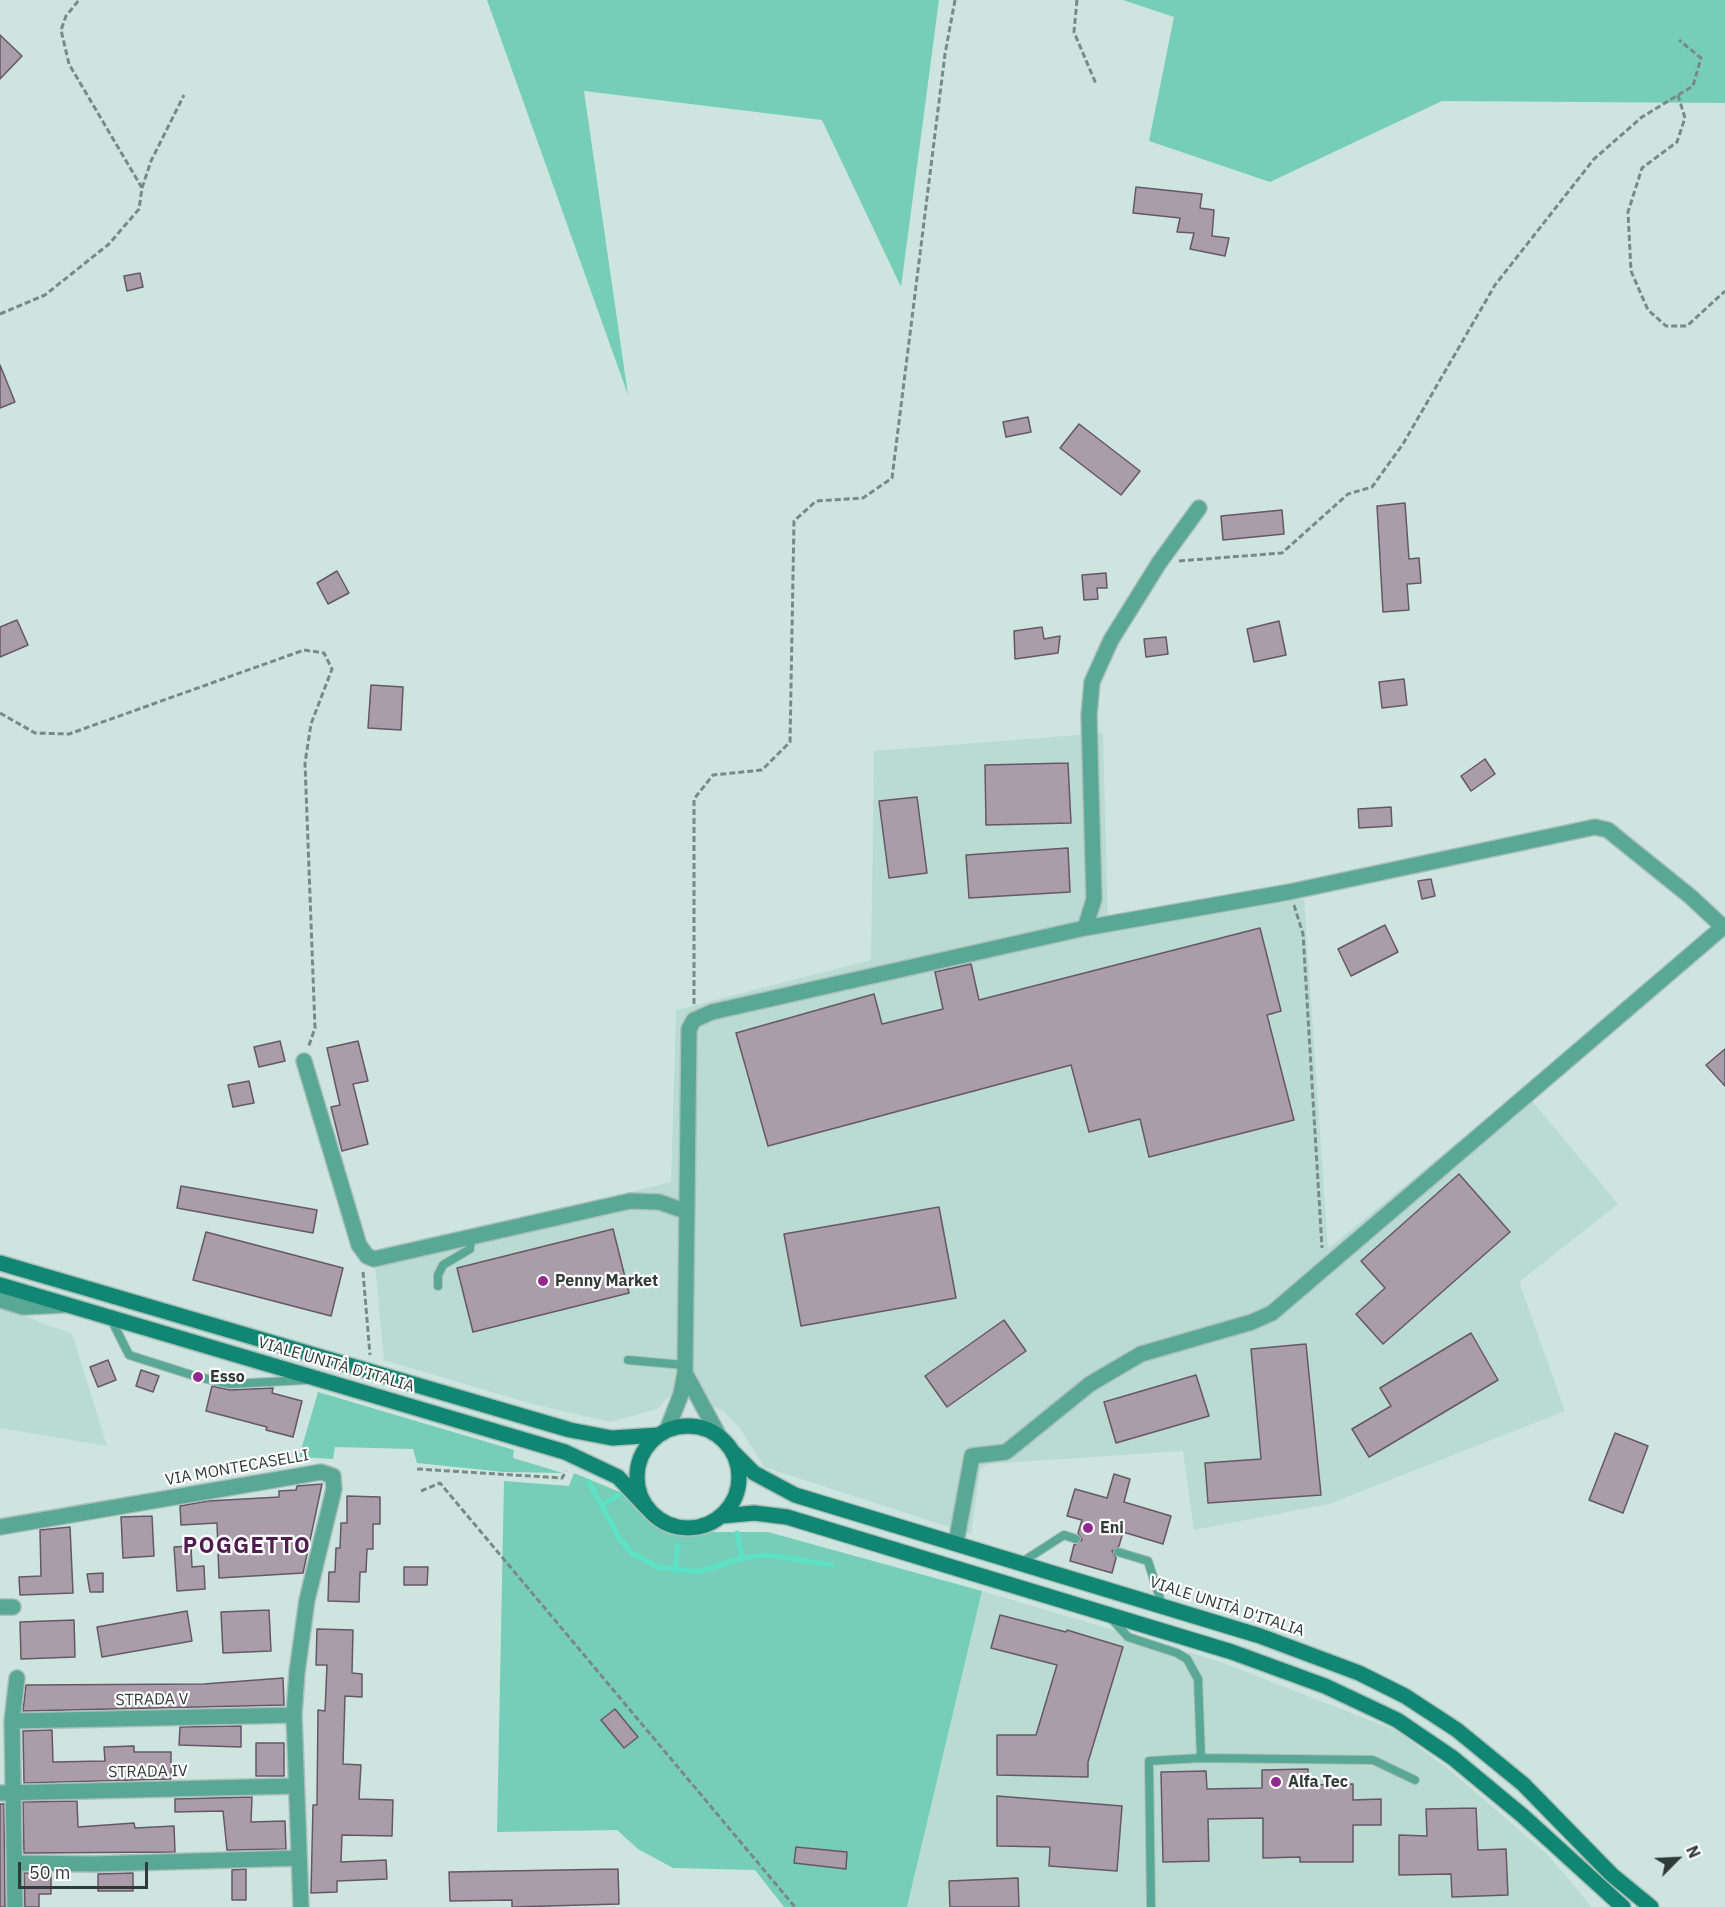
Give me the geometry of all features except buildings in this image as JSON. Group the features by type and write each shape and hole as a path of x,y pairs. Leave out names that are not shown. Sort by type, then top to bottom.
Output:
{"main road":[{"name":"VIALE UNITÀ D'ITALIA","path":"0,1263 570,1430 612,1438 694,1426 720,1436 754,1473 779,1489 1162,1605 1305,1652 1359,1673 1431,1712 1524,1784 1612,1875 1651,1907"},
{"name":"VIALE UNITÀ D'ITALIA","path":"0,1285 565,1452 618,1478 659,1519 674,1526 691,1528 707,1525 722,1516 733,1502 739,1485 739,1468 732,1451"},
{"path":"647,1508 639,1493 637,1477 640,1461 647,1446 663,1432"},
{"name":"VIALE UNITÀ D'ITALIA","path":"722,1516 754,1513 787,1517 1285,1670 1397,1720 1431,1742 1492,1789 1618,1905"}],"street":[{"path":"1085,928 1094,899 1089,715 1092,682 1111,640 1159,563 1199,508"},
{"path":"663,1432 681,1394 685,1369 687,1037 694,1020 712,1012 1085,928 1289,892 1595,827 1608,830 1691,897 1723,927 1272,1313 1252,1322 1141,1354 1090,1384 1006,1452 972,1456 956,1542"},
{"path":"303,1061 358,1245 367,1256 382,1259 630,1201 659,1202 685,1211"},
{"path":"0,1300 23,1307 67,1305"},
{"path":"685,1369 720,1436"},
{"name":"VIA MONTECASELLI","path":"0,1527 190,1493 328,1473 333,1476 334,1490 307,1600 297,1672 294,1715 301,1907"},
{"path":"15,1907 8,1892 15,1863 7,1793 17,1677"},
{"name":"STRADA V","path":"12,1721 294,1715"},
{"name":"STRADA IV","path":"7,1793 296,1786"},
{"path":"15,1863 139,1863 299,1858"}],"lane":[{"path":"438,1286 438,1275 443,1264 470,1249 471,1238"},
{"path":"110,1317 129,1355 198,1377 230,1384 321,1380"},
{"path":"628,1360 685,1369"},
{"path":"1022,1562 1064,1535 1076,1539"},
{"path":"1118,1552 1148,1561 1162,1605"},
{"path":"1109,1616 1128,1637 1177,1653 1187,1659 1198,1679 1201,1758"},
{"path":"1151,1907 1149,1761 1201,1758 1373,1760 1415,1780"}],"path":[{"path":"79,0 66,16 61,30 69,64 142,188"},
{"path":"694,1020 694,799 713,775 762,770 790,742 794,521 816,501 863,498 892,477 945,54 955,0"},
{"path":"1077,0 1074,32 1096,84"},
{"path":"1159,563 1282,553 1348,494 1372,487 1403,444 1495,285 1594,159 1642,117 1693,86 1701,58 1679,40"},
{"path":"0,314 45,295 109,244 139,209 142,188 151,161 184,95"},
{"path":"1678,95 1685,118 1677,141 1642,168 1628,213 1631,272 1648,310 1666,326 1687,326 1725,291"},
{"path":"0,713 35,733 69,734 304,650 324,653 332,669 311,724 305,763 315,1028 303,1061"},
{"path":"1289,892 1303,934 1324,1268"},
{"path":"367,1256 363,1275 372,1372"},
{"path":"417,1469 562,1478 566,1474 563,1467"},
{"path":"421,1491 440,1483 795,1907"}],"shaded area":[{"path":"1103,733 1108,924 1304,899 1328,1249 1522,1089 1618,1204 1519,1282 1565,1411 1329,1504 1194,1530 1183,1451 988,1464 980,1470 971,1534 764,1467 739,1427 722,1410 681,1394 672,1393 657,1409 610,1422 532,1404 384,1360 374,1254 671,1182 676,1010 871,960 874,751"},
{"path":"0,1307 72,1334 107,1446 0,1428"},
{"path":"982,1591 1221,1662 1397,1731 1452,1772 1548,1855 1592,1907 907,1907"}],"green space":[{"path":"487,0 939,0 901,287 822,120 584,91 628,395"},
{"path":"1123,0 1725,0 1725,103 1442,101 1270,182 1149,141 1174,17"},
{"path":"318,1392 514,1450 513,1458 563,1473 504,1472 417,1463 413,1449 335,1447 333,1459 299,1457"},
{"path":"574,1473 622,1493 637,1511 655,1525 679,1532 768,1532 982,1591 907,1907 784,1907 755,1870 673,1868 638,1849 617,1830 497,1832 504,1481 569,1486"}],"waterway":[{"path":"589,1482 619,1538 631,1552 657,1567 699,1572 742,1558 768,1555 832,1565"},
{"path":"601,1506 620,1494"},
{"path":"737,1533 742,1558"},
{"path":"675,1571 678,1545"}],"place":[{"name":"Penny Market","path":"543,1281"},
{"name":"Esso","path":"198,1377"},
{"name":"Eni","path":"1088,1528"},
{"name":"Alfa Tec","path":"1276,1782"}],"district":[{"name":"POGGETTO","path":"247,1547"}]}
